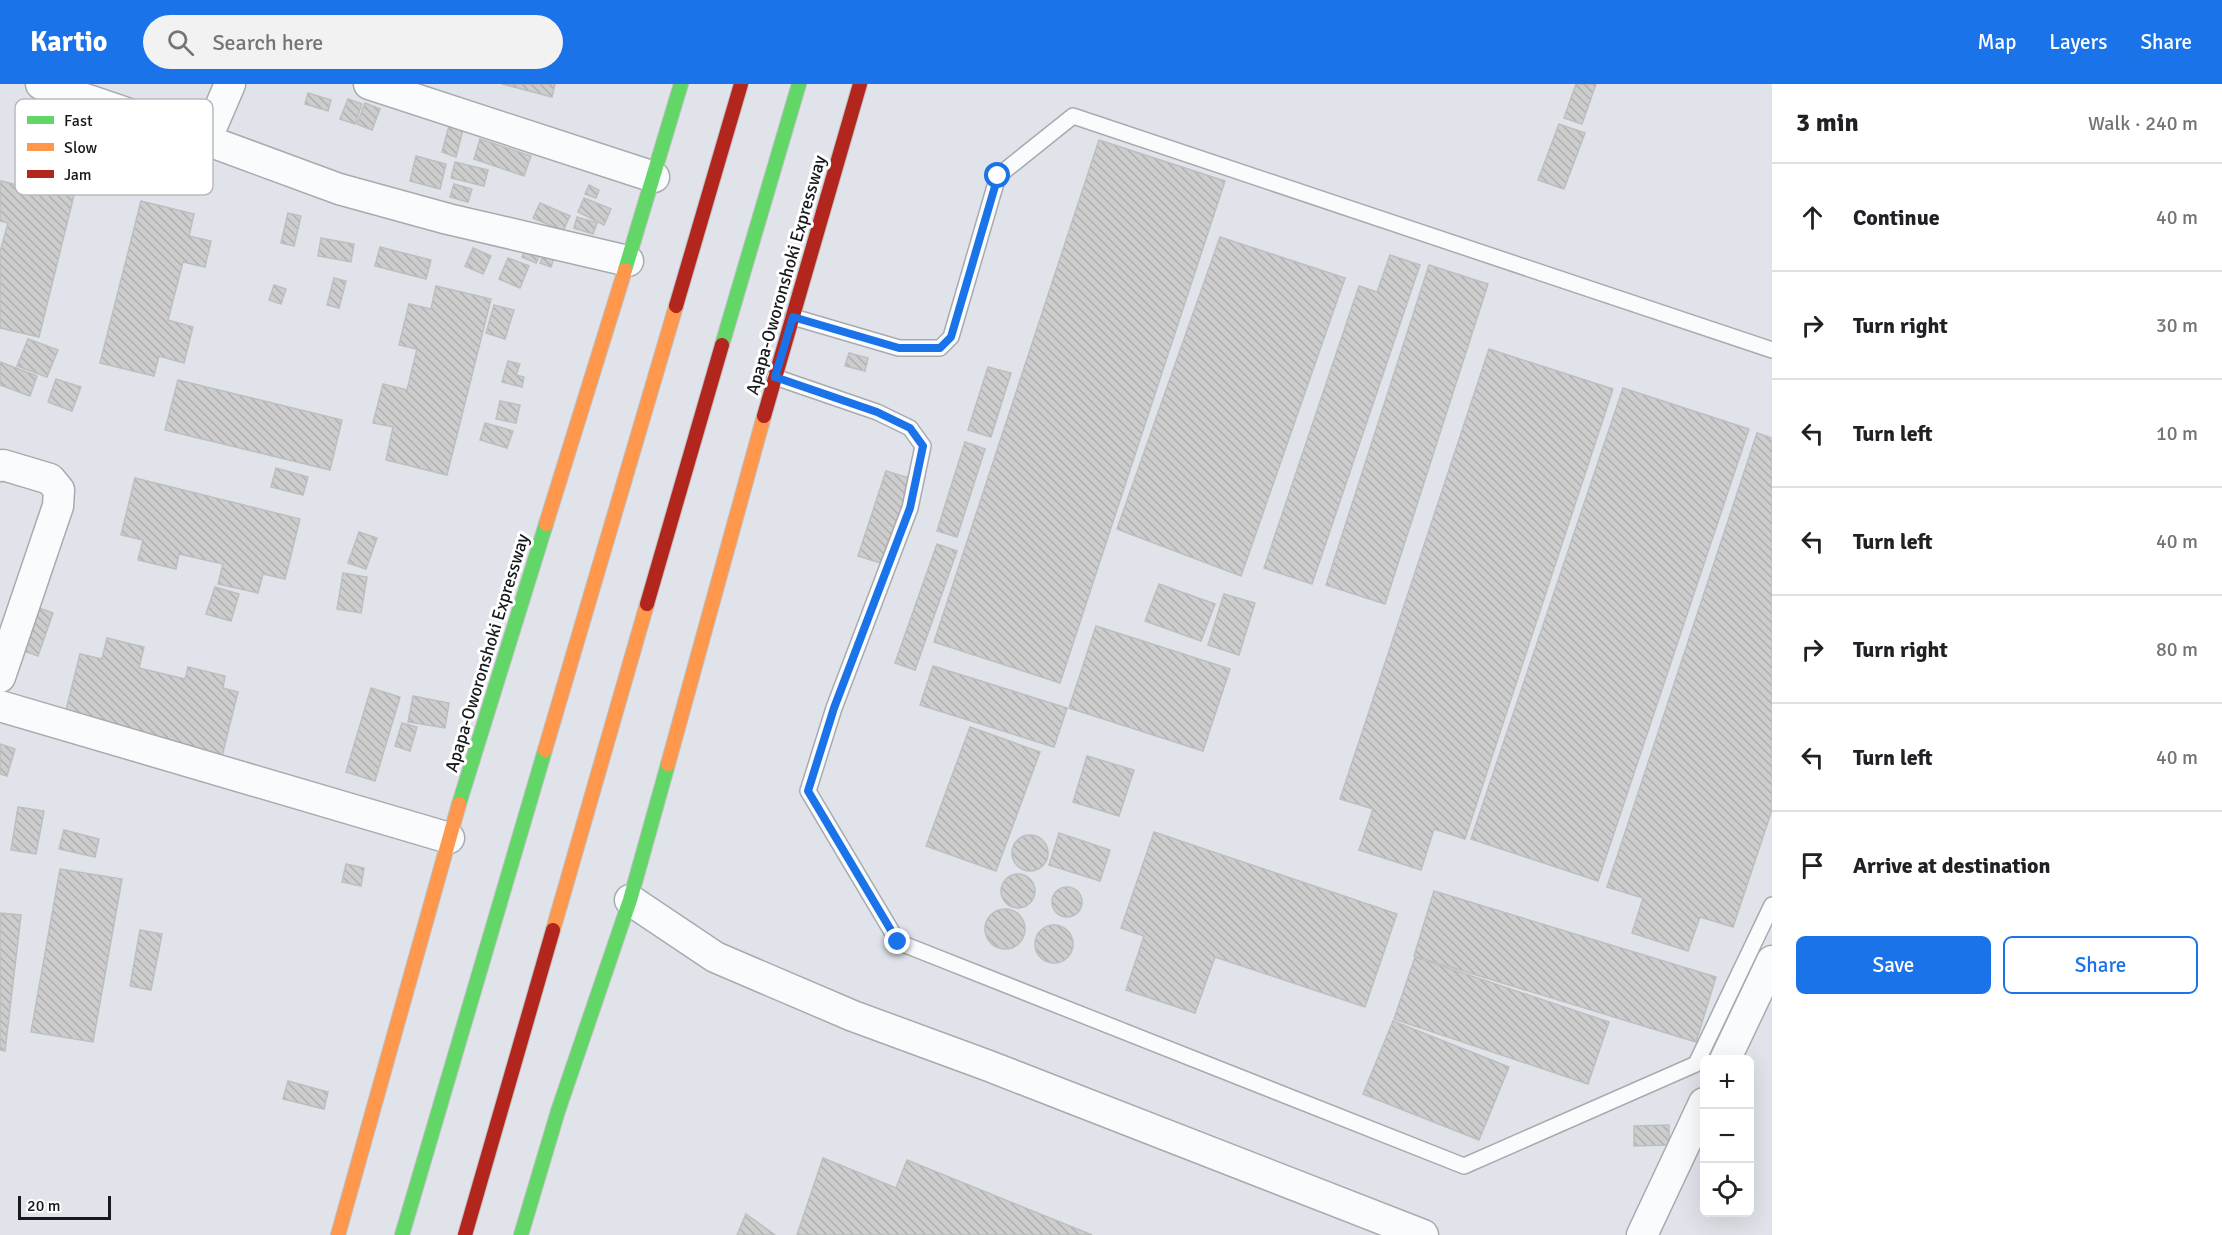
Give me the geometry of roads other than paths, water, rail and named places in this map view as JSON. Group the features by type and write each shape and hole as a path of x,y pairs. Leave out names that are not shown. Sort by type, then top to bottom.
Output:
{"main road":[{"name":"Apapa-Oworonshoki Expressway","path":"338,1235 449,838 681,84"},
{"path":"402,1235 741,84"},
{"path":"465,1235 688,459 799,84"},
{"name":"Apapa-Oworonshoki Expressway","path":"521,1235 558,1112 630,900 775,377 860,84"}],"street":[{"path":"41,84 85,99"},
{"path":"213,125 230,84"},
{"path":"373,85 654,177"},
{"path":"213,142 339,189 448,219 628,261"},
{"path":"0,466 50,479 59,490 58,506 0,677"},
{"path":"0,706 449,838"},
{"path":"630,900 715,957 854,1016 1423,1235"},
{"path":"1727,1055 1772,961"},
{"path":"1641,1235 1701,1109"}],"lane":[{"path":"793,317 899,348 940,348 951,337 998,176 1074,116 1772,350"},
{"path":"775,377 877,412 910,428 923,446 910,508 834,708 808,791 898,942 1464,1166 1696,1064 1772,905"}]}
